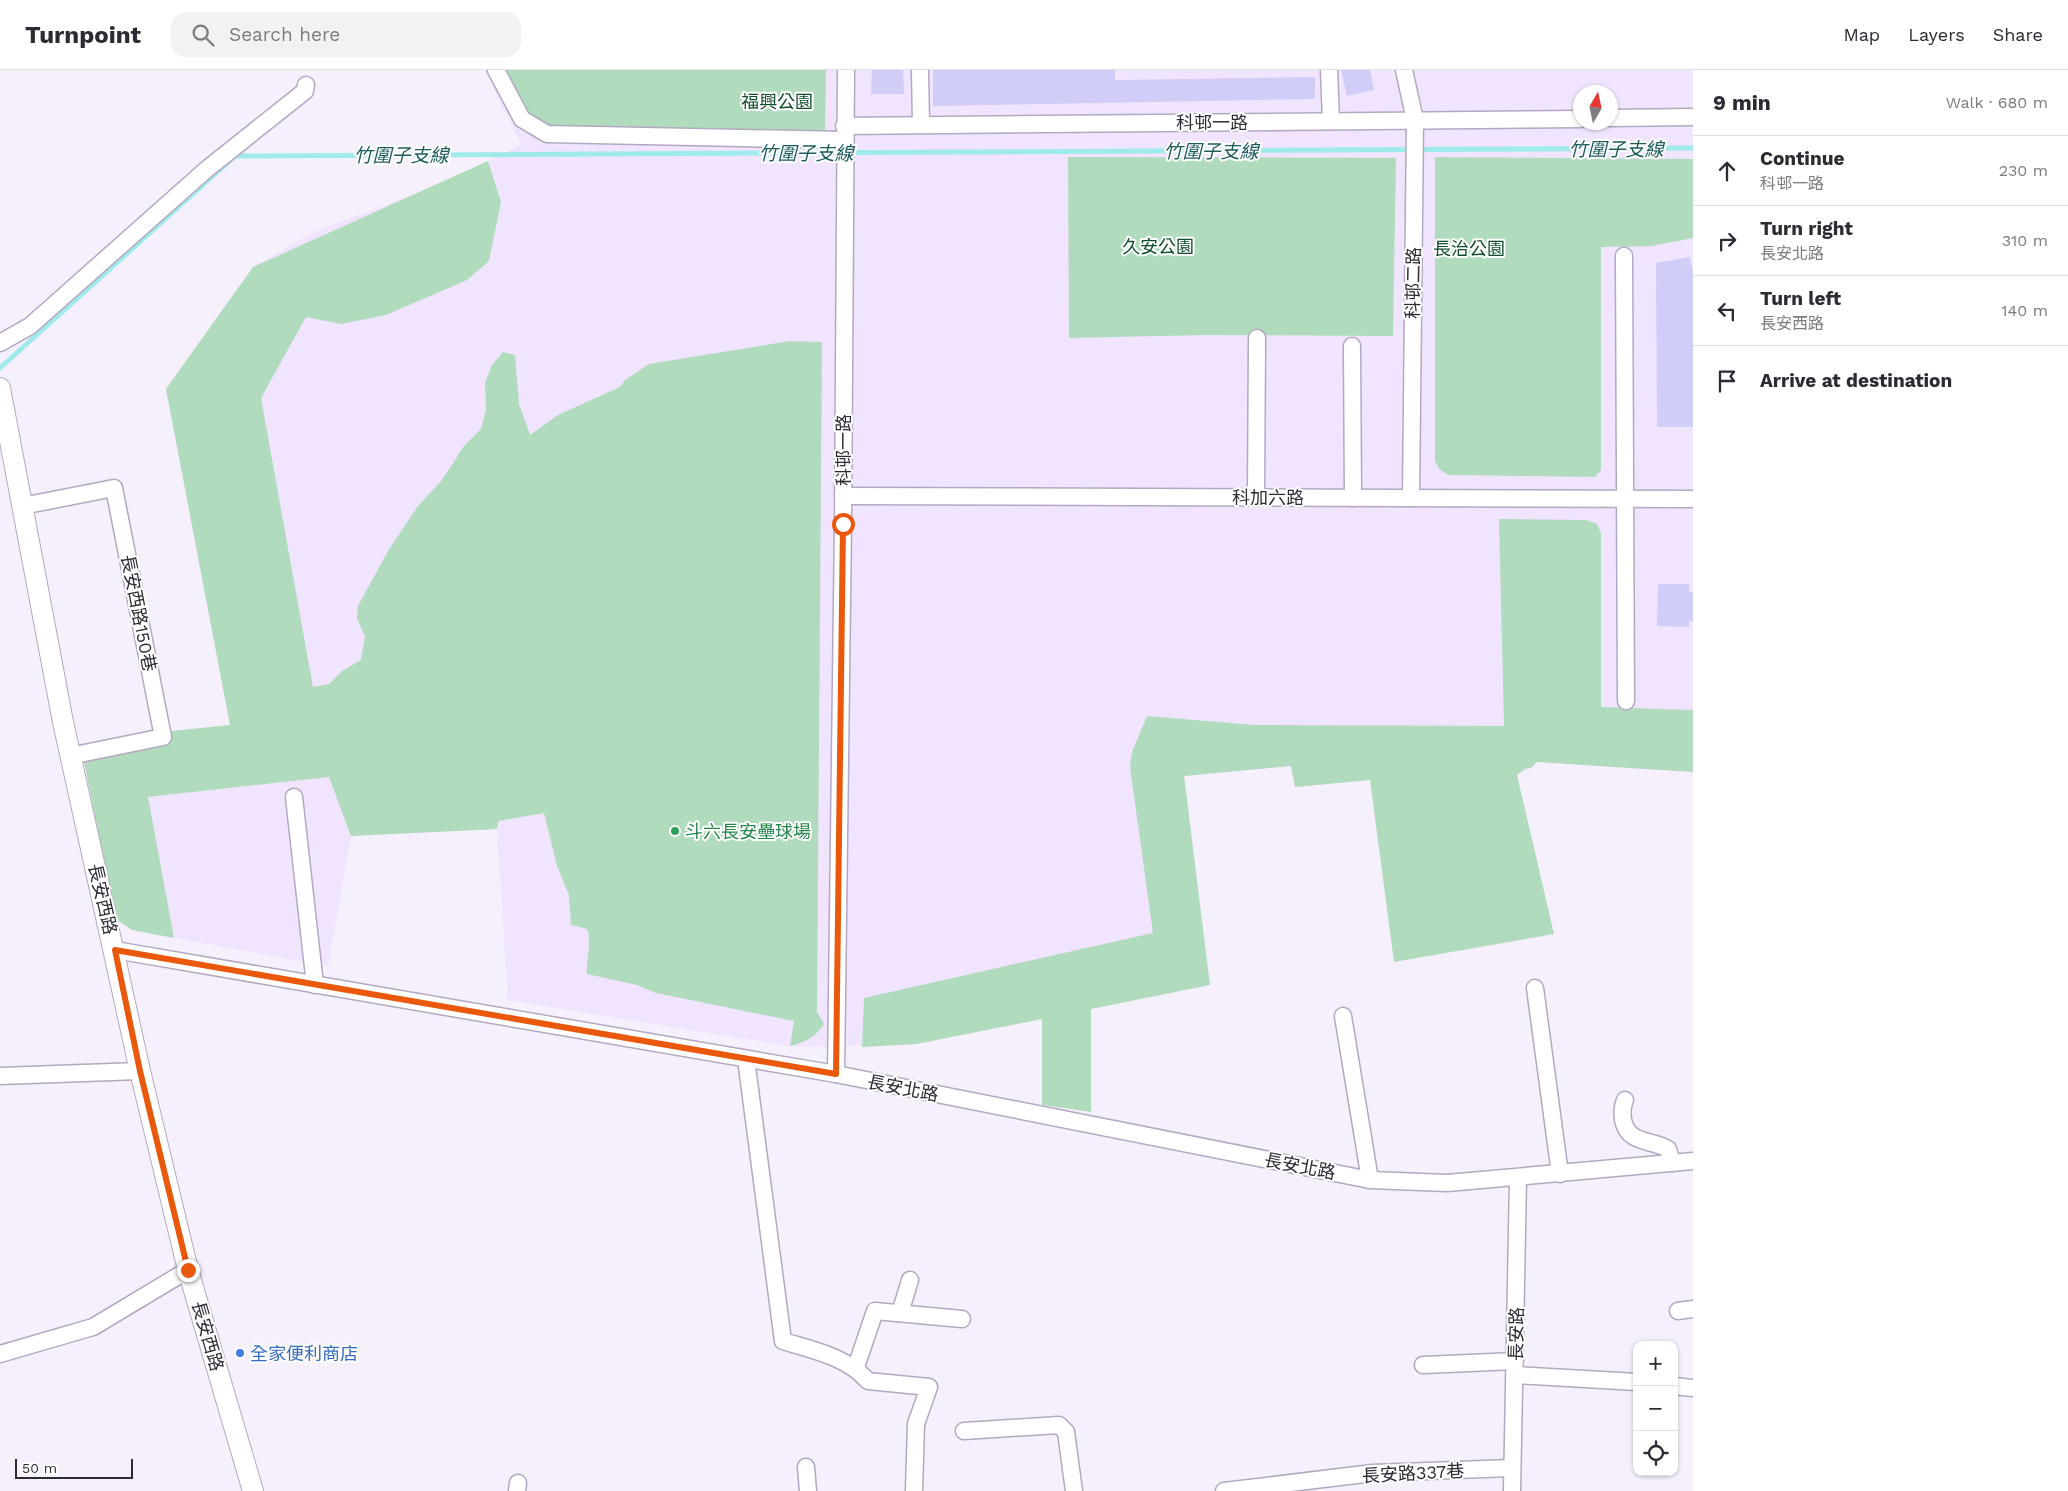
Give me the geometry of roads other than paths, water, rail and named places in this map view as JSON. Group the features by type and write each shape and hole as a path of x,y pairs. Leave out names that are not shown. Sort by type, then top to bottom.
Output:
{"main road":[{"name":"長安西路","path":"0,388 70,756 115,950 140,1071 188,1270 253,1491"}],"street":[{"path":"496,70 522,119 547,134 844,133"},
{"name":"科邨一路","path":"836,1074 846,70"},
{"path":"920,70 921,124"},
{"path":"1329,70 1331,121"},
{"name":"科邨二路","path":"1404,70 1415,120 1411,498"},
{"path":"0,343 30,326 207,169 305,91 306,85"},
{"path":"1618,118 1693,117"},
{"name":"科邨一路","path":"844,133 921,124 1573,119"},
{"path":"1624,256 1626,701"},
{"path":"1256,338 1256,497"},
{"path":"1352,346 1353,498"},
{"name":"長安西路150巷","path":"22,506 114,488 163,737 70,756"},
{"name":"科加六路","path":"843,496 1693,499"},
{"path":"294,796 315,984"},
{"name":"長安北路","path":"115,950 836,1074 1370,1180 1447,1183 1693,1161"},
{"path":"1535,988 1560,1174"},
{"path":"1344,1016 1370,1180"},
{"path":"746,1059 783,1341 823,1353 856,1367 868,1380 929,1387 916,1424 914,1491"},
{"path":"0,1076 140,1071"},
{"path":"1625,1100 1623,1116 1625,1129 1630,1136 1668,1149 1672,1163"},
{"name":"長安路","path":"1512,1491 1518,1178"},
{"path":"0,1354 93,1327 188,1270"},
{"path":"900,1313 910,1280"},
{"path":"856,1367 876,1311 962,1319"},
{"path":"1423,1365 1515,1368 1633,1382"},
{"path":"1678,1386 1693,1388"},
{"path":"964,1431 1059,1425 1066,1432 1074,1491"},
{"path":"806,1468 808,1491"},
{"name":"長安路337巷","path":"1224,1491 1373,1473 1512,1468"}],"waterway":[{"name":"竹圍子支線","path":"0,368 235,156 1693,148"}],"place":[{"name":"斗六長安壘球場","path":"675,831"},
{"name":"全家便利商店","path":"240,1353"}],"park label":[{"name":"福興公園","path":"777,101"},
{"name":"久安公園","path":"1158,246"},
{"name":"長治公園","path":"1469,248"}]}
